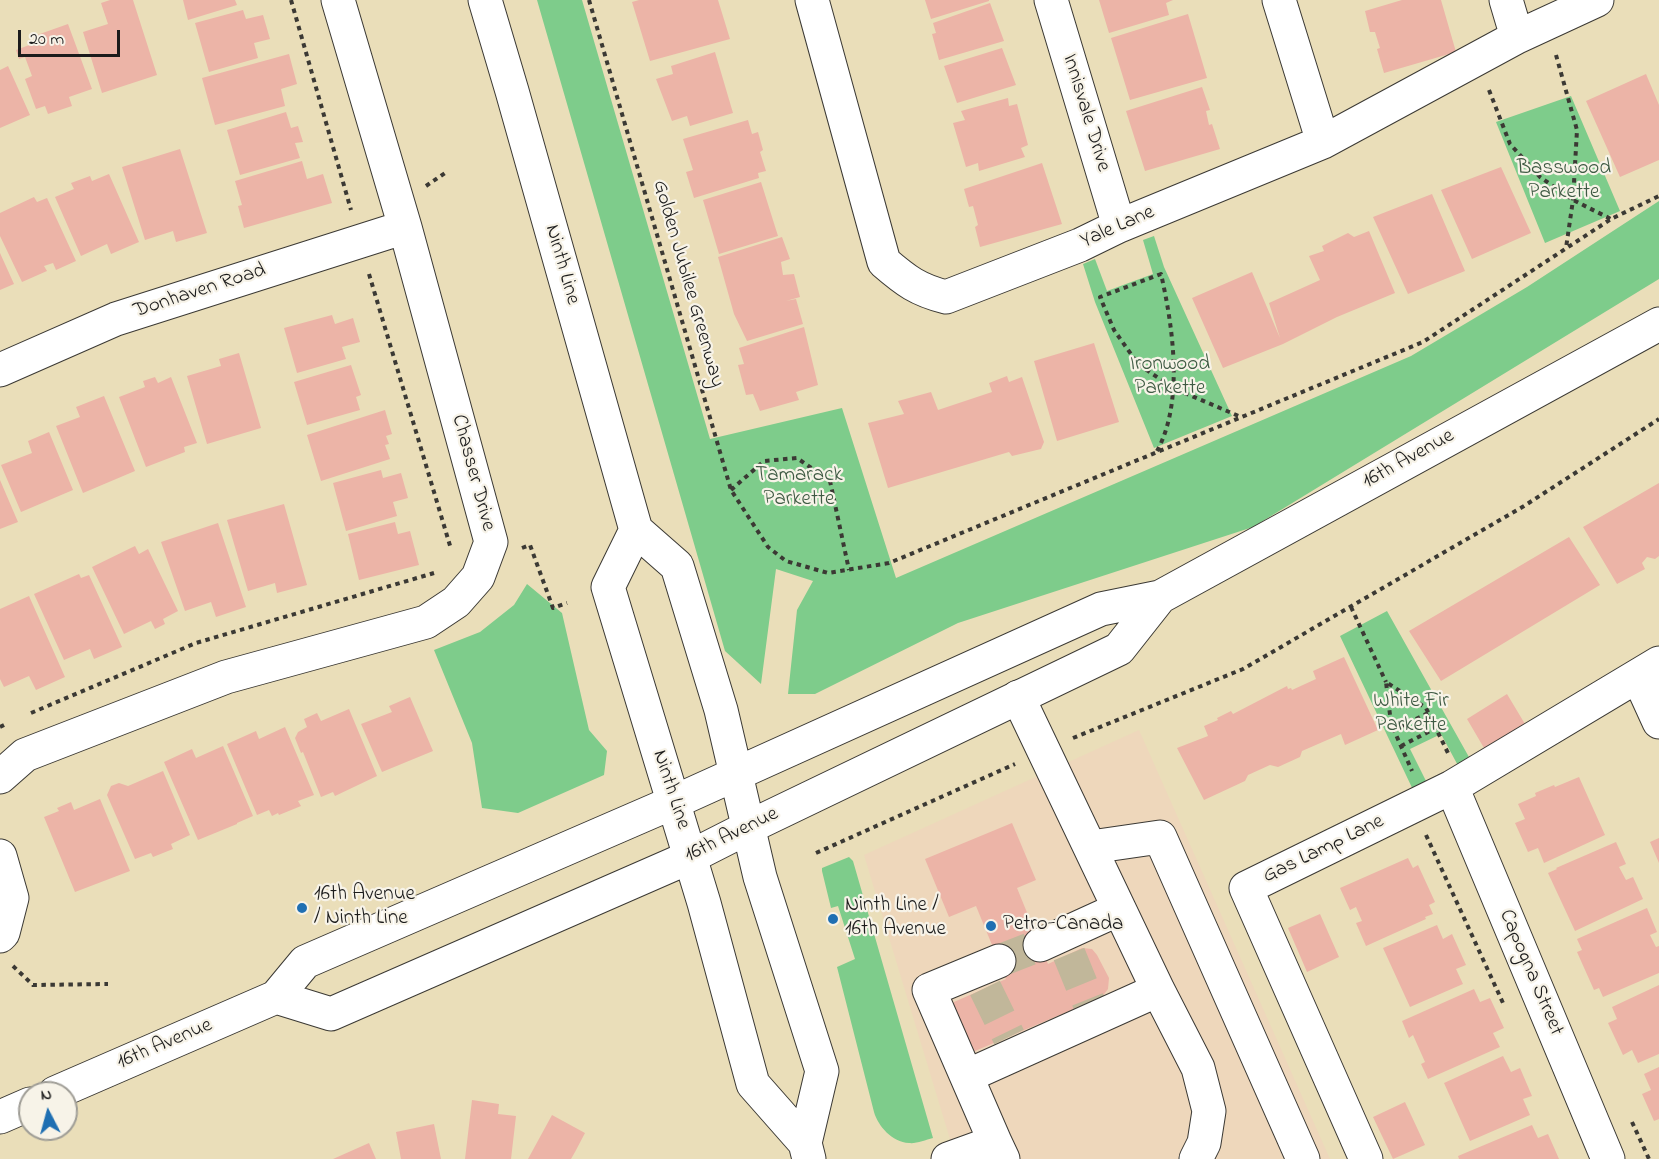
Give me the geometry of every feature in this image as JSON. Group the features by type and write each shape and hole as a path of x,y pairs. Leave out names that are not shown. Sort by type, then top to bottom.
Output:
{"main road":[{"name":"Chasser Drive","path":"0,777 25,755 226,677 426,622 456,602 478,577 491,542 405,227 338,0"},
{"name":"Ninth Line","path":"485,0 636,530 677,566 721,710 760,876 822,1071 807,1151"},
{"name":"Yale Lane","path":"812,0 884,262 907,282 924,292 946,297 1080,245 1119,226 1323,142 1517,37 1597,0"},
{"name":"Innisvale Drive","path":"1051,0 1119,226"},
{"path":"1279,0 1323,142"},
{"path":"1506,0 1517,37"},
{"name":"Donhaven Road","path":"0,370 116,319 405,227"},
{"name":"16th Avenue","path":"78,1083 276,997 305,962 674,802 1101,609 1160,597 1659,324"},
{"name":"Ninth Line","path":"636,530 608,587 674,802 753,1084 807,1151"},
{"name":"16th Avenue","path":"276,997 331,1014 690,857 1119,649 1160,597"},
{"path":"1648,670 1659,722"},
{"name":"Gas Lamp Lane","path":"1366,1159 1246,888 1457,784 1648,670"},
{"path":"1018,697 1158,990 1198,1068 1209,1111 1204,1143 1196,1159"},
{"name":"Capogna Street","path":"1457,784 1608,1159"},
{"path":"1091,847 1160,837 1303,1159"},
{"path":"0,856 12,898 3,933 4,949"},
{"path":"1057,945 1119,909"},
{"path":"948,1159 999,1150 929,990 987,973"},
{"path":"967,1076 1013,1045 1092,1010 1158,990"},
{"path":"0,1117 18,1109"}],"path":[{"path":"291,0 453,556"},
{"name":"Golden Jubilee Greenway","path":"589,0 731,490 768,547 786,561 828,573 849,570"},
{"path":"1546,23 1577,130 1573,200 1566,249"},
{"path":"1478,58 1510,144 1540,177 1573,200 1611,219"},
{"path":"731,490 764,461 797,458 830,481 849,570 889,563 1423,342 1611,219 1659,196"},
{"path":"1156,453 1166,436 1173,388 1170,314 1161,274 1100,297 1114,330 1137,364 1173,388 1241,417"},
{"path":"816,853 1104,724 1243,669 1524,506 1659,419"},
{"path":"1428,713 1394,730 1391,723 1386,682 1426,708 1457,784"},
{"path":"1401,746 1436,728"},
{"path":"4,949 33,985 108,984"}],"shaded area":[{"path":"1139,730 1330,1159 956,1159 864,855"}],"green space":[{"name":"Tamarack Parkette","path":"537,0 582,0 710,439 842,408 896,578 1411,356 1527,287 1659,201 1659,279 1253,527 958,623 815,694 788,694 797,610 813,581 776,569 761,684 725,651"},
{"name":"Basswood Parkette","path":"1571,96 1620,211 1545,243 1496,122"},
{"name":"Ironwood Parkette","path":"1154,236 1164,267 1232,416 1154,448 1095,302 1083,264 1095,259 1107,291 1153,274 1143,240"},
{"path":"527,584 562,613 589,730 607,751 604,775 518,813 482,808 472,743 434,650 480,632 514,605"},
{"name":"White Fir Parkette","path":"1387,611 1474,766 1462,773 1441,734 1410,749 1429,787 1415,794 1340,636"},
{"path":"849,857 853,861 933,1138 912,1143 897,1140 882,1128 874,1112 837,967 855,959 838,906 831,908 822,871 822,868"}],"building":[{"path":"110,0 133,0 157,75 102,93 83,32 108,24 101,3"},
{"path":"183,0 235,0 237,5 188,20"},
{"path":"639,0 718,0 730,39 650,61 632,2"},
{"path":"925,0 989,0 989,1 931,19"},
{"path":"1099,0 1173,0 1166,3 1169,15 1109,33"},
{"path":"1402,0 1441,0 1456,52 1384,73 1377,49 1380,48 1375,32 1370,32 1365,11"},
{"path":"990,3 1004,41 939,60 932,34 936,33 933,23"},
{"path":"243,10 246,19 263,15 270,39 254,43 258,58 209,72 195,23"},
{"path":"1188,14 1207,78 1130,100 1111,38"},
{"path":"68,24 92,89 69,97 72,106 48,114 45,106 36,109 25,79 32,76 25,57 19,59 16,50 40,41 37,35"},
{"path":"1002,48 1016,85 957,103 944,66"},
{"path":"715,52 733,113 690,126 687,116 672,121 656,79 673,74 671,66"},
{"path":"289,54 297,84 281,89 285,106 215,125 202,78"},
{"path":"8,66 30,115 0,128 0,70"},
{"path":"1646,74 1659,105 1659,160 1620,177 1586,101"},
{"path":"1202,87 1210,110 1206,111 1209,125 1212,124 1220,149 1145,171 1126,111"},
{"path":"1008,98 1009,106 1017,104 1028,145 1021,148 1025,157 979,171 978,163 966,167 953,123 965,120 961,111"},
{"path":"286,112 291,128 298,126 303,142 295,143 300,158 240,175 227,130"},
{"path":"748,120 752,134 758,132 763,150 760,152 766,171 758,173 759,178 694,198 686,172 693,170 683,139"},
{"path":"180,149 207,233 176,242 173,231 145,240 122,167"},
{"path":"302,161 307,179 323,174 332,203 244,228 238,206 242,205 235,181"},
{"path":"1042,163 1062,224 980,247 973,206 969,207 964,189"},
{"path":"1501,167 1531,233 1472,259 1441,190"},
{"path":"109,174 139,242 111,254 107,244 81,256 55,197 74,189 71,183 90,176 92,181"},
{"path":"761,182 778,236 719,254 703,200"},
{"path":"1432,194 1465,271 1408,294 1373,217"},
{"path":"34,197 37,202 47,198 76,261 56,270 53,263 44,266 47,271 22,282 0,236 0,213"},
{"path":"1369,231 1395,293 1337,317 1283,344 1223,368 1192,298 1252,272 1280,338 1269,303 1320,280 1309,256 1324,251 1322,246 1348,233 1354,237"},
{"path":"782,237 790,259 781,262 783,275 794,274 800,297 786,301 796,299 803,324 747,341 734,314 718,257"},
{"path":"0,253 14,284 0,290"},
{"path":"332,315 335,324 353,318 360,342 342,347 346,359 297,373 284,328"},
{"path":"804,327 818,385 796,392 799,400 760,411 753,394 746,395 738,365 744,364 739,348"},
{"path":"1094,343 1119,422 1057,441 1034,361"},
{"path":"239,353 261,428 207,444 187,376 221,366 219,359"},
{"path":"351,365 361,395 356,397 360,410 307,425 294,382"},
{"path":"1007,376 1009,382 1022,377 1044,442 1041,449 1012,456 1009,452 888,488 868,423 904,414 898,401 931,392 938,410 992,392 989,383"},
{"path":"155,377 158,383 171,377 197,443 184,447 185,452 146,467 119,397 145,387 143,381"},
{"path":"104,396 135,471 83,493 56,426 80,417 76,407"},
{"path":"385,410 392,434 386,436 389,444 385,445 390,459 321,481 307,435"},
{"path":"49,432 73,490 21,512 1,465 32,453 28,441"},
{"path":"381,470 383,478 401,473 408,498 393,502 397,516 346,531 333,483"},
{"path":"0,480 18,522 0,529"},
{"path":"1659,483 1659,556 1655,559 1647,557 1642,563 1645,569 1617,584 1583,527"},
{"path":"284,504 307,585 277,593 275,583 248,591 227,520"},
{"path":"395,522 398,534 410,531 419,565 359,580 348,534"},
{"path":"218,523 246,607 216,617 211,602 185,611 161,542"},
{"path":"1569,537 1600,585 1441,681 1409,631"},
{"path":"135,546 139,554 148,549 178,611 163,619 165,624 155,629 151,621 124,634 92,567"},
{"path":"79,574 81,578 89,575 122,647 94,659 90,649 64,660 34,594"},
{"path":"29,596 65,677 36,690 29,676 4,687 0,679 0,609"},
{"path":"1344,657 1378,730 1345,745 1341,734 1302,751 1300,757 1278,767 1270,765 1248,775 1245,781 1204,800 1177,748 1208,736 1204,726 1218,720 1217,718 1231,711 1233,714 1287,686 1292,690 1316,679 1313,671"},
{"path":"1507,694 1525,724 1484,748 1467,719"},
{"path":"410,697 433,751 382,772 361,724 392,712 389,706"},
{"path":"349,709 377,776 335,796 333,792 321,797 295,738 298,732 307,727 304,719 317,713 321,721"},
{"path":"285,727 314,795 298,801 301,806 279,815 278,813 272,816 269,810 257,815 227,744 256,731 259,739"},
{"path":"223,746 253,816 198,840 164,762 192,749 196,758"},
{"path":"163,771 190,835 171,844 173,849 153,857 151,853 135,859 107,795 111,786 119,783 128,786"},
{"path":"1579,777 1605,835 1544,863 1538,848 1528,852 1515,823 1525,819 1518,804 1536,796 1535,793"},
{"path":"100,799 130,871 75,892 44,817 59,811 57,808 71,802 74,810"},
{"path":"1012,823 1036,880 1017,888 1048,964 1082,948 1092,949 1109,978 1108,989 1102,997 971,1051 951,1009 954,1002 1006,979 976,906 949,917 925,859"},
{"path":"1659,838 1659,863 1650,842"},
{"path":"1616,842 1626,864 1619,867 1626,880 1633,877 1643,899 1575,931 1548,873"},
{"path":"1408,858 1413,868 1418,865 1435,902 1429,905 1433,914 1366,946 1356,923 1362,921 1356,907 1350,910 1340,888"},
{"path":"1647,908 1657,932 1650,935 1656,947 1659,946 1659,973 1603,997 1599,988 1594,990 1577,952 1582,950 1577,939"},
{"path":"1320,914 1339,957 1307,972 1288,928"},
{"path":"1437,925 1443,939 1452,934 1466,965 1456,969 1463,984 1410,1007 1383,948"},
{"path":"1659,985 1659,1054 1638,1063 1632,1050 1623,1055 1608,1023 1617,1019 1612,1007"},
{"path":"1474,989 1480,1002 1490,998 1504,1028 1493,1033 1500,1047 1428,1079 1421,1064 1425,1062 1413,1035 1409,1038 1402,1021"},
{"path":"1503,1056 1511,1072 1520,1068 1532,1096 1523,1099 1530,1115 1470,1141 1444,1083"},
{"path":"1659,1067 1659,1119 1654,1121 1642,1094 1651,1090 1644,1074"},
{"path":"472,1100 499,1104 498,1114 516,1116 511,1159 465,1159"},
{"path":"1405,1102 1425,1145 1393,1159 1373,1117"},
{"path":"552,1115 585,1133 575,1152 571,1159 528,1159"},
{"path":"434,1124 441,1159 401,1159 396,1132"},
{"path":"1532,1125 1538,1138 1548,1134 1559,1159 1459,1159 1458,1156"},
{"path":"369,1143 376,1159 333,1159"}],"tunnel":[{"path":"999,961 1040,945"},
{"path":"1069,954 1089,1003"},
{"path":"985,988 1009,1037"}],"place":[{"name":"16th Avenue / Ninth Line","path":"302,908"},
{"name":"Ninth Line / 16th Avenue","path":"833,919"},
{"name":"Petro-Canada","path":"991,926"}]}
